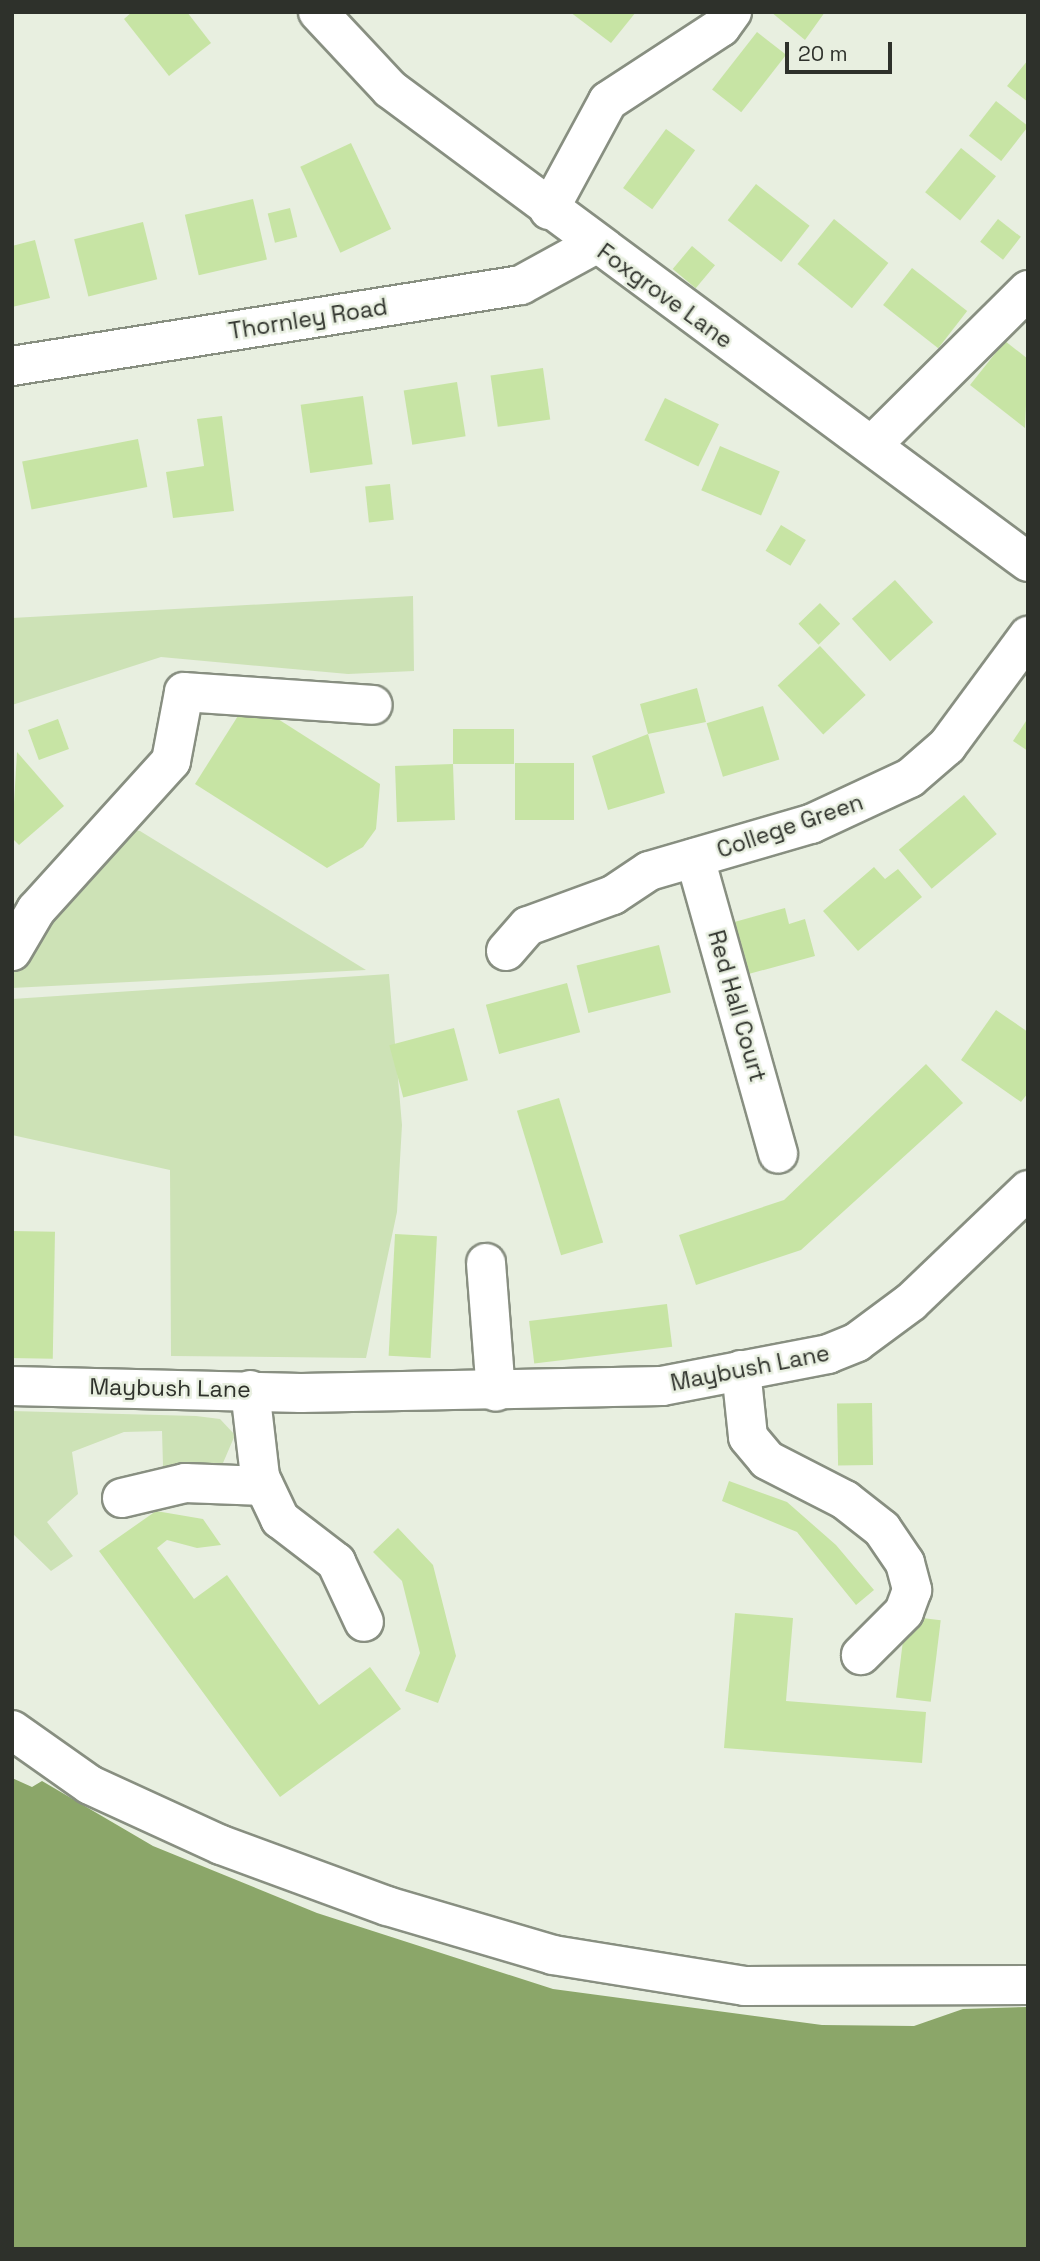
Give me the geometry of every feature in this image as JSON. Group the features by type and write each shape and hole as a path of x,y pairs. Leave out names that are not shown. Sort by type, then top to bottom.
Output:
{"street":[{"name":"Foxgrove Lane","path":"318,12 390,89 594,244 872,445 1028,562"},
{"path":"549,210 608,101 721,27 732,12"},
{"name":"Thornley Road","path":"12,366 521,285 594,244"},
{"path":"872,445 1028,290"},
{"name":"College Green","path":"506,951 528,926 613,895 649,871 811,824 910,778 947,746 1028,636"},
{"path":"12,951 37,910 171,761 180,702 195,688 373,705"},
{"name":"Red Hall Court","path":"695,858 778,1154"},
{"name":"Maybush Lane","path":"12,1385 496,1392 662,1386 828,1354 857,1342 911,1302 1028,1190"},
{"path":"486,1263 496,1392"},
{"path":"741,1370 748,1437 767,1460 845,1500 882,1529 905,1563 912,1590 904,1612 861,1655"},
{"path":"250,1390 264,1486 280,1519 336,1562 364,1622"},
{"path":"122,1498 185,1483 264,1486"},
{"path":"12,1730 90,1785 221,1845 387,1906 553,1955 744,1986 1028,1985"}],"shaded area":[{"path":"413,596 414,671 348,674 161,657 12,705 12,618"},
{"path":"111,827 140,831 366,970 12,988 12,936"},
{"path":"389,974 402,1125 397,1212 366,1358 171,1356 170,1170 12,1135 12,999"},
{"path":"12,1411 196,1416 220,1419 235,1435 223,1463 197,1476 163,1466 162,1431 124,1432 72,1452 78,1494 47,1522 73,1556 51,1571 12,1533"},
{"path":"12,1778 32,1787 42,1781 153,1846 317,1913 553,1989 822,2025 914,2026 963,2009 1028,2007 1028,2249 12,2249"}],"building":[{"path":"132,12 187,12 211,43 169,76 124,19"},
{"path":"570,12 636,12 611,43"},
{"path":"771,12 825,12 805,40"},
{"path":"757,32 786,55 741,112 712,90"},
{"path":"1028,60 1028,102 1007,86"},
{"path":"996,101 1028,126 1001,161 969,136"},
{"path":"666,129 695,150 652,209 623,188"},
{"path":"351,143 391,229 340,253 300,167"},
{"path":"961,148 996,176 960,221 925,192"},
{"path":"756,184 810,226 781,262 728,220"},
{"path":"253,199 267,259 199,275 185,215"},
{"path":"290,208 297,237 275,243 268,214"},
{"path":"834,219 888,263 852,308 797,264"},
{"path":"998,219 1021,237 1003,260 980,242"},
{"path":"143,222 157,279 88,296 74,239"},
{"path":"35,240 50,298 12,307 12,246"},
{"path":"692,246 715,265 696,288 673,269"},
{"path":"912,268 967,311 938,348 883,305"},
{"path":"1005,341 1028,359 1025,428 970,385"},
{"path":"543,368 550,419 498,427 491,375"},
{"path":"457,382 466,436 412,445 404,390"},
{"path":"363,396 373,464 310,473 301,405"},
{"path":"665,398 719,424 698,467 644,440"},
{"path":"222,416 234,511 173,518 166,472 204,466 197,419"},
{"path":"138,439 147,487 32,510 22,462"},
{"path":"720,446 780,471 761,516 701,490"},
{"path":"390,484 394,520 369,522 365,487"},
{"path":"781,525 806,540 790,566 766,551"},
{"path":"895,580 933,622 890,661 852,619"},
{"path":"820,603 840,624 819,645 798,624"},
{"path":"820,646 866,695 823,735 778,686"},
{"path":"697,688 706,722 648,734 640,704"},
{"path":"248,700 380,784 376,829 363,847 327,868 195,784"},
{"path":"763,706 779,760 723,777 707,723"},
{"path":"1028,718 1028,751 1013,741"},
{"path":"58,719 69,749 39,760 28,730"},
{"path":"453,729 514,729 514,764 453,764"},
{"path":"648,734 665,793 608,810 592,756"},
{"path":"17,752 64,806 19,845 12,838"},
{"path":"515,763 574,763 574,820 515,820"},
{"path":"453,764 455,820 397,822 395,766"},
{"path":"964,795 997,834 932,889 899,850"},
{"path":"874,867 885,879 898,869 922,897 858,951 823,911"},
{"path":"785,908 789,924 805,919 815,956 734,978 720,926"},
{"path":"659,945 671,993 588,1013 577,966"},
{"path":"567,983 580,1032 499,1054 486,1005"},
{"path":"996,1010 1028,1032 1028,1093 1021,1102 961,1060"},
{"path":"454,1028 468,1080 403,1098 389,1045"},
{"path":"926,1064 963,1103 801,1250 696,1285 679,1235 784,1200"},
{"path":"559,1098 603,1242 561,1255 517,1111"},
{"path":"12,1231 55,1232 53,1359 12,1358"},
{"path":"395,1234 437,1236 431,1358 389,1356"},
{"path":"667,1304 672,1347 534,1364 529,1321"},
{"path":"872,1403 873,1465 838,1466 837,1404"},
{"path":"729,1481 787,1502 836,1545 874,1590 856,1605 797,1532 722,1501"},
{"path":"156,1511 203,1519 221,1545 197,1548 167,1540 157,1548 194,1599 227,1575 319,1705 370,1667 401,1709 280,1797 99,1551"},
{"path":"398,1528 433,1565 456,1656 438,1703 405,1691 420,1653 402,1581 373,1552"},
{"path":"735,1613 793,1618 786,1701 926,1712 922,1763 724,1748"},
{"path":"906,1616 941,1620 931,1702 896,1697"}]}
